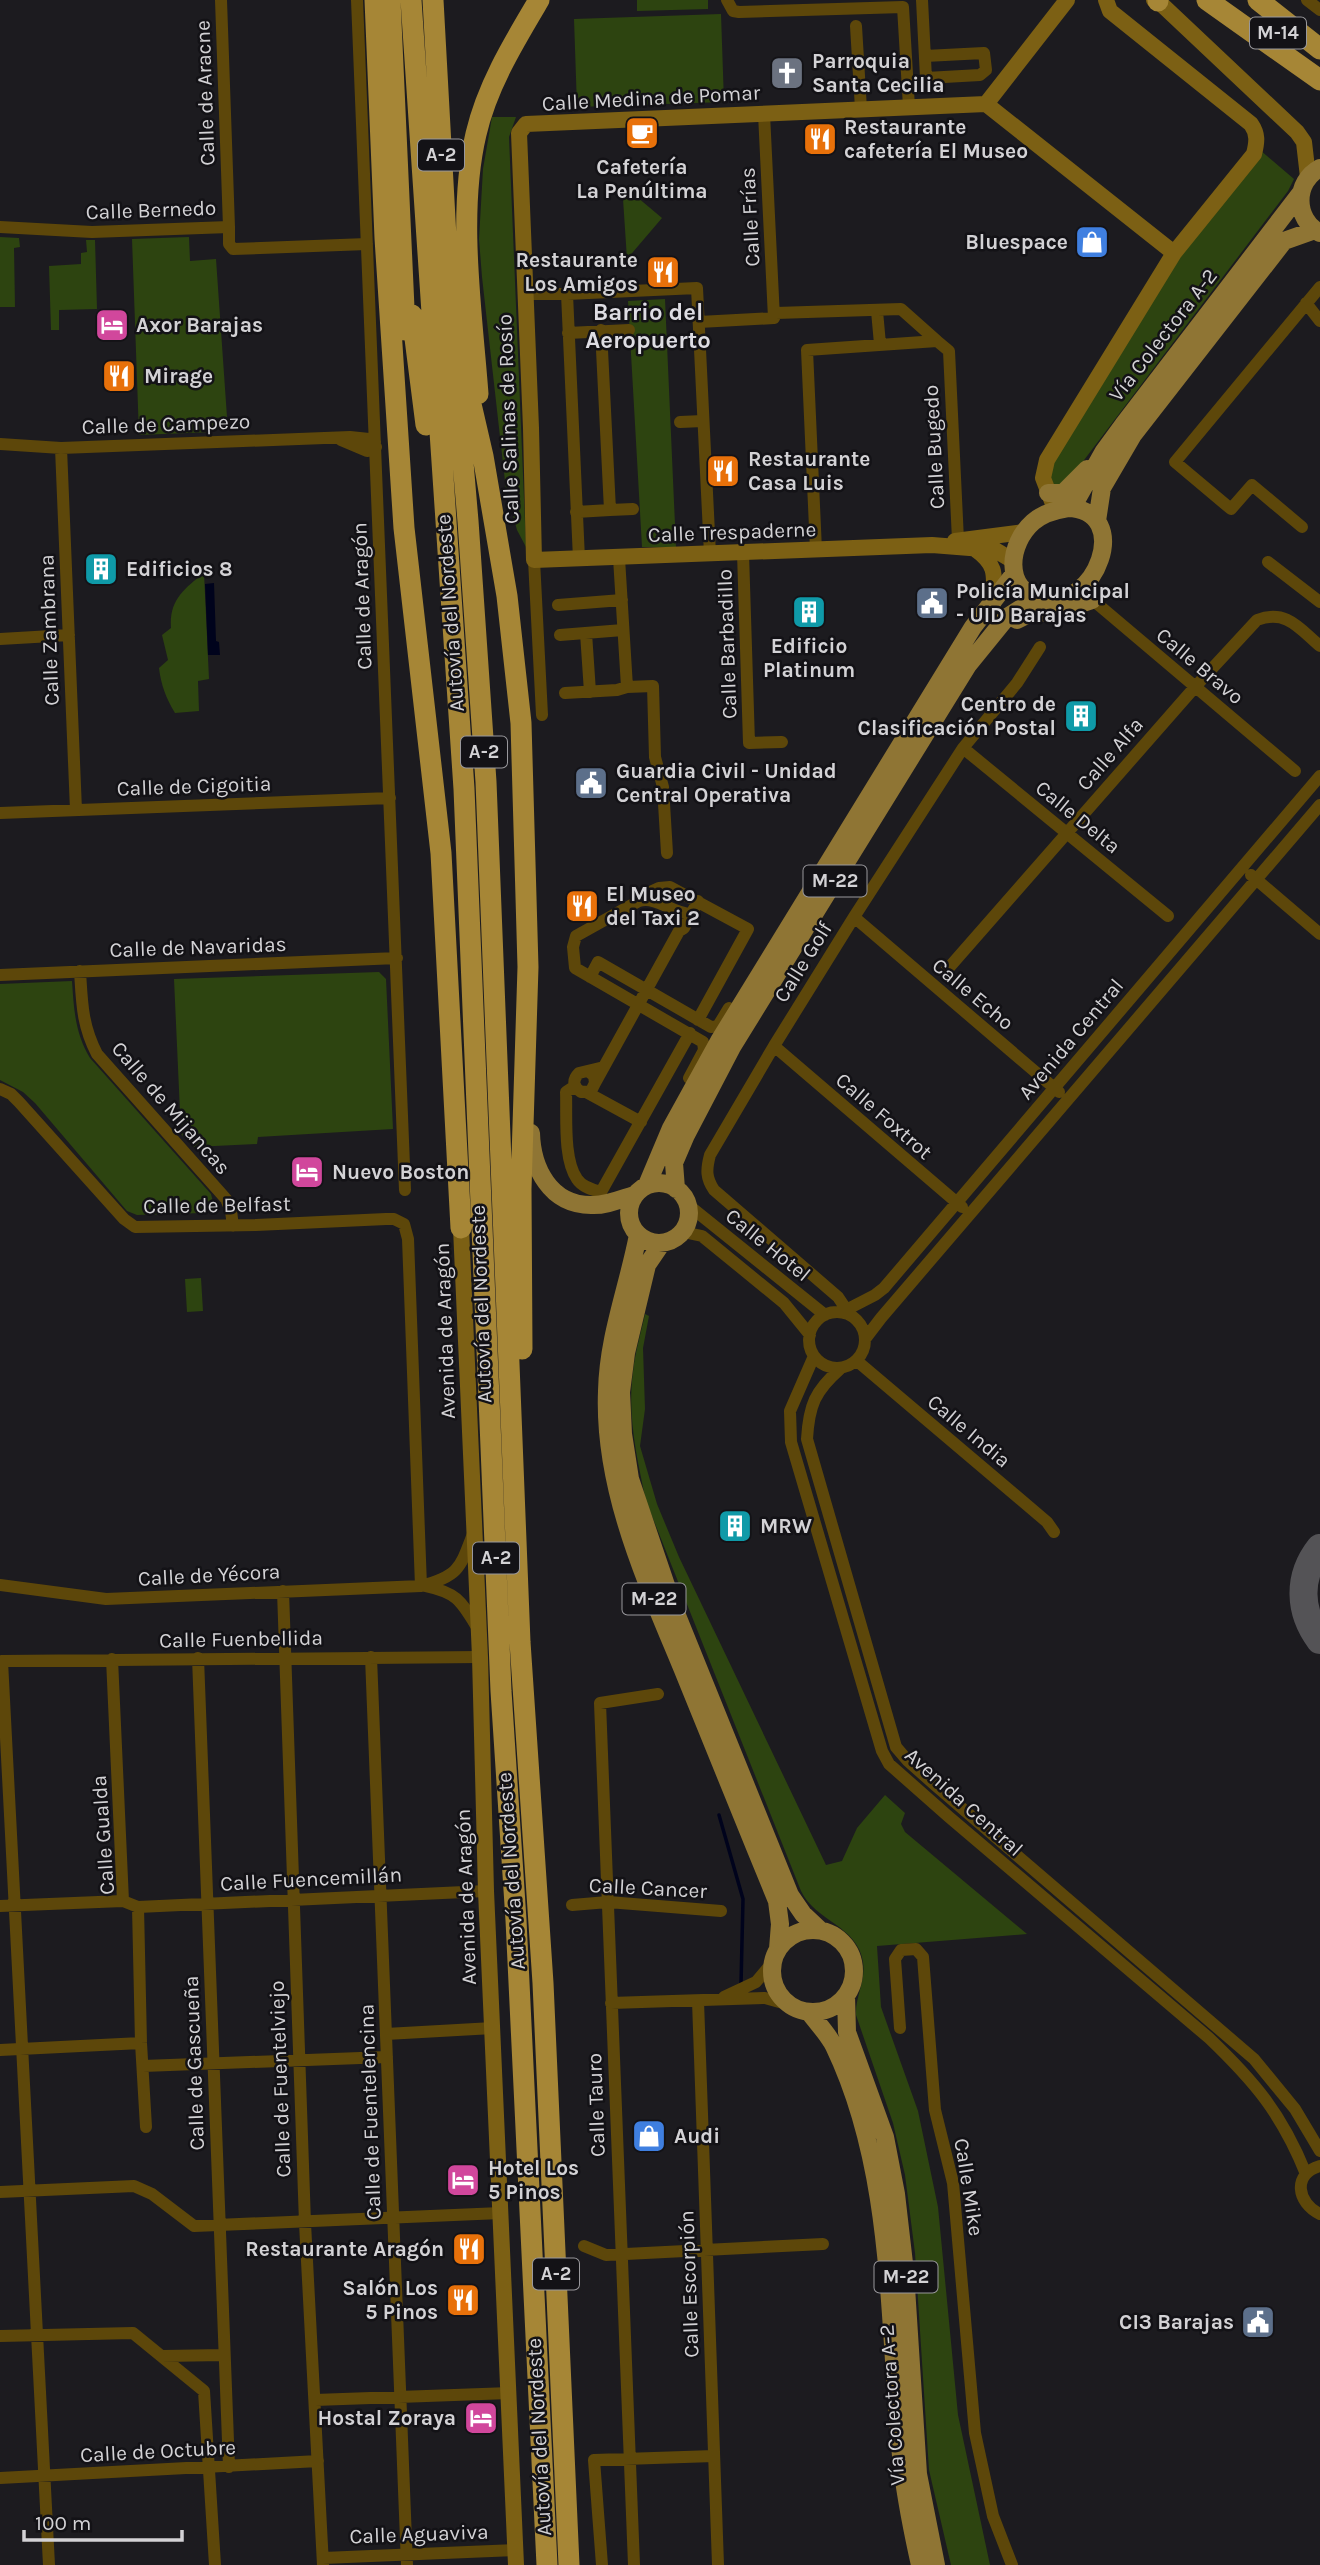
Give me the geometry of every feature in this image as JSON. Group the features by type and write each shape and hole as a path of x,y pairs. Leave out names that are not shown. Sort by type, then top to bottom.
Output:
{"highway":[{"path":"375,0 385,238 403,514 441,853 461,1228"},
{"path":"390,0 411,473 428,606 438,716 452,937 461,1144 461,1228"},
{"name":"Autovía del Nordeste","path":"411,0 464,789 501,1691 516,1920 547,2565"},
{"name":"Autovía del Nordeste","path":"433,0 450,310 486,782 520,1642 543,1983 569,2565"},
{"path":"483,456 469,274 470,176 476,134 487,97 539,0"},
{"path":"1207,0 1320,80"},
{"name":"M-14","path":"1232,0 1278,33 1320,71"},
{"name":"M-14","path":"1258,0 1320,49"},
{"path":"400,187 414,340 432,475 448,552"},
{"path":"450,310 483,456 507,596 521,723 526,887 521,1341 529,1639"},
{"path":"500,1148 508,1168 510,1203 546,1951 543,1983"}],"main road":[{"name":"Vía Colectora A-2","path":"1062,509 1077,499 1104,451 1314,172"},
{"path":"1300,194 1302,214 1317,232"},
{"name":"Vía Colectora A-2","path":"1097,521 1102,488 1133,435 1284,241 1317,232"},
{"path":"1048,493 1055,495 1068,489 1104,451"},
{"path":"968,665 1021,617 1031,612 1057,612 1086,595 1104,544 1097,521 1087,512 1062,509 1035,520 1016,547 1013,567 1023,589 1037,598 1048,600 1086,595"},
{"name":"M-22","path":"641,1190 719,1041 973,627 993,604 1013,567"},
{"name":"M-22","path":"676,1189 674,1163 732,1047 968,665 1007,617 1037,598"},
{"path":"526,1016 532,1152 536,1169 558,1195 573,1202 590,1205 657,1183 676,1189 687,1204 687,1223 683,1232 662,1243 653,1243 638,1235 628,1213 641,1190"},
{"name":"M-22","path":"638,1235 611,1349 607,1390 607,1433 616,1483 629,1532 657,1607 777,1902 780,1924 772,1973 777,1991 790,2005"},
{"name":"M-22","path":"662,1243 648,1265 626,1353 621,1392 630,1479 672,1603 790,1895 803,1914 820,1930 839,1938 852,1955 854,1976 846,1996"},
{"path":"775,1956 792,1935 801,1931 820,1930"},
{"name":"Vía Colectora A-2","path":"846,1996 847,2032 885,2137 896,2194 905,2272 917,2461 922,2502 936,2565"},
{"path":"790,2005 809,2012 833,2007 846,1996"},
{"name":"M-22","path":"809,2012 833,2044 868,2146 890,2284 900,2445 908,2513 920,2565"}],"street":[{"name":"Calle de Aracne","path":"221,0 229,226"},
{"name":"Calle de Aragón","path":"357,0 405,1190"},
{"path":"727,0 733,11 739,12 903,7 909,107"},
{"path":"922,0 926,78 979,75 986,70 984,53 925,55"},
{"path":"1067,0 986,104 1174,253"},
{"path":"1062,509 1048,493 1043,478 1046,460 1174,253 1254,154 1257,142 1256,132 1251,124 1110,11 1106,0"},
{"path":"1157,0 1297,132 1304,142 1314,172"},
{"path":"1307,0 1320,10"},
{"path":"856,26 861,109"},
{"name":"Calle Medina de Pomar","path":"526,124 986,104"},
{"name":"Calle Frías","path":"764,114 774,318"},
{"name":"Calle Salinas de Rosío","path":"526,124 519,134 542,715"},
{"name":"Calle Bernedo","path":"0,227 92,232 229,226 229,244 233,249 368,244"},
{"path":"1302,527 1252,485 1231,509 1175,462 1320,287"},
{"path":"525,294 697,288 710,554"},
{"path":"567,294 579,559"},
{"path":"1306,303 1320,321"},
{"path":"699,322 774,318 776,313 901,309 937,341"},
{"path":"877,311 880,344"},
{"path":"601,330 610,510"},
{"path":"568,332 629,330"},
{"path":"816,550 807,350 937,341"},
{"name":"Calle Bugedo","path":"937,341 949,351 958,540"},
{"path":"680,422 703,421"},
{"name":"Calle de Campezo","path":"0,444 61,448 334,437 362,438 375,445"},
{"name":"Calle Zambrana","path":"61,448 76,810"},
{"path":"576,512 633,509"},
{"name":"Calle Trespaderne","path":"932,545 1024,532"},
{"name":"Calle Trespaderne","path":"534,560 932,545 995,550 1013,567"},
{"path":"975,549 990,562 995,574 993,604"},
{"name":"Calle Barbadillo","path":"743,553 750,743 782,742"},
{"path":"619,558 627,687"},
{"path":"1268,562 1320,603"},
{"name":"Calle Bravo","path":"1086,595 1295,771"},
{"path":"558,605 622,600"},
{"name":"Calle Alfa","path":"946,971 1257,620 1268,616 1283,617 1320,646"},
{"path":"560,635 624,630"},
{"path":"586,633 590,692"},
{"path":"0,639 69,635"},
{"name":"Calle Golf","path":"839,1313 821,1284 714,1190 707,1180 706,1168 710,1155 853,917 963,748 1017,683 1040,647"},
{"path":"565,693 653,686 655,757 663,787 667,853"},
{"name":"Calle Delta","path":"963,748 1168,916"},
{"name":"Avenida Central","path":"839,1313 884,1288 1320,776"},
{"name":"Calle de Cigoitia","path":"0,813 390,798"},
{"name":"Avenida Central","path":"865,1339 1320,805"},
{"path":"590,976 598,962 711,1027 718,1026 835,837 860,810"},
{"path":"1242,867 1320,934"},
{"path":"637,902 659,888 670,887 748,929 698,1020"},
{"path":"671,1129 674,1106 704,1050 703,1042 574,965 573,941 576,936 643,899 655,900 677,913 691,914"},
{"path":"679,930 684,928 698,901"},
{"path":"677,913 679,930 600,1079 585,1087 566,1092 569,1161 577,1179 583,1185 601,1192 690,1033"},
{"name":"Calle Echo","path":"853,917 1068,1099"},
{"name":"Calle de Navaridas","path":"0,975 397,958"},
{"name":"Calle de Mijancas","path":"80,971 82,1016 88,1037 97,1054 226,1199 233,1226"},
{"name":"Calle Foxtrot","path":"774,1046 970,1214"},
{"path":"604,1067 579,1073 574,1081 641,1122"},
{"path":"585,1087 594,1076 588,1071"},
{"name":"Calle de Belfast","path":"0,1089 19,1102 124,1219 135,1227 233,1226 386,1219 399,1221 407,1228"},
{"name":"Calle Hotel","path":"687,1204 839,1313"},
{"name":"Avenida de Aragón","path":"407,1228 421,1586"},
{"name":"Avenida de Aragón","path":"461,1228 480,1657 486,1891 516,2557"},
{"name":"Calle Hotel","path":"683,1232 702,1236 723,1253 784,1303 810,1335"},
{"path":"821,1284 828,1302 863,1329 865,1339 862,1354 857,1361 840,1368 821,1363 814,1356 809,1342 818,1320 839,1313"},
{"name":"Avenida Central","path":"814,1356 790,1411 791,1442 838,1597 877,1740 889,1764 1209,2038 1248,2076 1276,2112 1306,2174"},
{"name":"Calle India","path":"857,1361 1047,1522 1054,1532"},
{"name":"Avenida Central","path":"840,1368 818,1391 808,1414 807,1438 896,1747 926,1777 1254,2059 1295,2109 1320,2151"},
{"name":"Calle de Yécora","path":"421,1586 443,1580 460,1567 473,1534"},
{"name":"Calle de Yécora","path":"0,1585 106,1599 421,1586 447,1591 457,1599 478,1629"},
{"name":"Calle de Fuentelviejo","path":"284,1591 305,2222 323,2561"},
{"name":"Calle de Fuentelencina","path":"371,1657 407,2560"},
{"name":"Calle Fuenbellida","path":"16,1905 2,1661 480,1657"},
{"name":"Calle de Gascueña","path":"198,1658 229,2467"},
{"name":"Calle Gualda","path":"112,1660 123,1900 138,1907 146,2127"},
{"name":"Calle Tauro","path":"634,2565 600,1703 658,1694"},
{"name":"Calle Fuencemillán","path":"138,1907 486,1891"},
{"path":"0,1906 123,1900"},
{"name":"Calle Cancer","path":"572,1905 608,1902 722,1911"},
{"path":"16,1905 49,2565"},
{"name":"Calle Mike","path":"900,2028 895,1959 901,1951 916,1949 923,1957 935,2110 953,2183 975,2433 993,2516 1013,2565"},
{"path":"721,1999 756,1982 775,1956"},
{"path":"611,2003 765,1998 790,2005"},
{"name":"Calle Escorpión","path":"698,2001 718,2565"},
{"path":"386,2034 493,2028"},
{"path":"0,2050 141,2042"},
{"path":"143,2066 387,2057"},
{"path":"1320,2166 1306,2174 1300,2186 1301,2196 1307,2207 1320,2217"},
{"path":"0,2192 134,2186 152,2194 194,2226 501,2213"},
{"path":"584,2246 606,2255 823,2244"},
{"path":"0,2336 133,2333 204,2391 215,2565"},
{"path":"162,2356 224,2355"},
{"path":"315,2400 510,2393"},
{"path":"602,2565 594,2460 714,2456"},
{"name":"Calle de Octubre","path":"0,2479 318,2460"},
{"name":"Calle Aguaviva","path":"323,2561 516,2557"}],"green space":[{"path":"637,0 708,0 708,9 637,11"},
{"path":"721,14 724,102 577,107 574,19"},
{"path":"492,117 516,117 509,137 526,547 517,530 506,490 482,277 479,239 483,169"},
{"path":"1260,150 1294,179 1288,191 1075,472 1056,487 1051,482 1049,470 1158,287"},
{"path":"637,197 662,218 627,259 623,199"},
{"path":"0,237 19,238 20,247 14,248 15,307 0,307"},
{"path":"189,237 190,261 216,259 227,417 215,418 215,429 212,432 139,435 132,239"},
{"path":"86,240 95,240 97,309 59,310 59,330 51,330 49,266 81,264 81,253 87,252"},
{"path":"665,299 676,547 642,547 628,301"},
{"path":"204,573 209,679 198,681 199,711 175,713 164,691 159,668 168,660 162,635 171,628 172,610 179,596"},
{"path":"379,972 386,979 393,1129 258,1137 257,1144 194,1147 181,1134 174,979"},
{"path":"72,981 78,1030 90,1058 211,1194 213,1202 209,1210 202,1213 137,1215 127,1211 35,1103 23,1092 0,1080 0,984"},
{"path":"201,1278 203,1311 187,1312 185,1279"},
{"path":"645,1314 649,1316 643,1348 645,1409 640,1446 657,1504 679,1557 826,1865 842,1861 857,1828 885,1795 905,1813 901,1824 905,1832 1027,1934 877,1946 881,2007 918,2111 938,2207 958,2415 990,2565 951,2565 929,2470 915,2253 905,2175 893,2123 856,2015 863,1962 853,1940 816,1910 801,1891 646,1501 631,1404 634,1365"}],"water":[{"path":"214,583 216,641 219,642 220,655 208,655 205,584"}],"waterway":[{"path":"719,1815 743,1899 741,1984"}],"taxiway":[{"path":"1320,1548 1304,1582 1308,1618 1320,1640"}],"place":[{"name":"Parroquia Santa Cecilia","path":"787,73"},
{"name":"Cafetería La Penúltima","path":"642,133"},
{"name":"Restaurante cafetería El Museo","path":"820,139"},
{"name":"Bluespace","path":"1092,242"},
{"name":"Restaurante Los Amigos","path":"663,272"},
{"name":"Axor Barajas","path":"112,325"},
{"name":"Mirage","path":"119,376"},
{"name":"Restaurante Casa Luis","path":"723,471"},
{"name":"Edificios 8","path":"101,569"},
{"name":"Policía Municipal - UID Barajas","path":"932,603"},
{"name":"Edificio Platinum","path":"809,612"},
{"name":"Centro de Clasificación Postal","path":"1081,716"},
{"name":"Guardia Civil - Unidad Central Operativa","path":"591,783"},
{"name":"El Museo del Taxi 2","path":"582,906"},
{"name":"Nuevo Boston","path":"307,1172"},
{"name":"MRW","path":"735,1526"},
{"name":"Audi","path":"649,2136"},
{"name":"Hotel Los 5 Pinos","path":"463,2180"},
{"name":"Restaurante Aragón","path":"469,2249"},
{"name":"Salón Los 5 Pinos","path":"463,2300"},
{"name":"CI3 Barajas","path":"1258,2322"},
{"name":"Hostal Zoraya","path":"481,2418"}],"district":[{"name":"Barrio del Aeropuerto","path":"648,326"}]}
